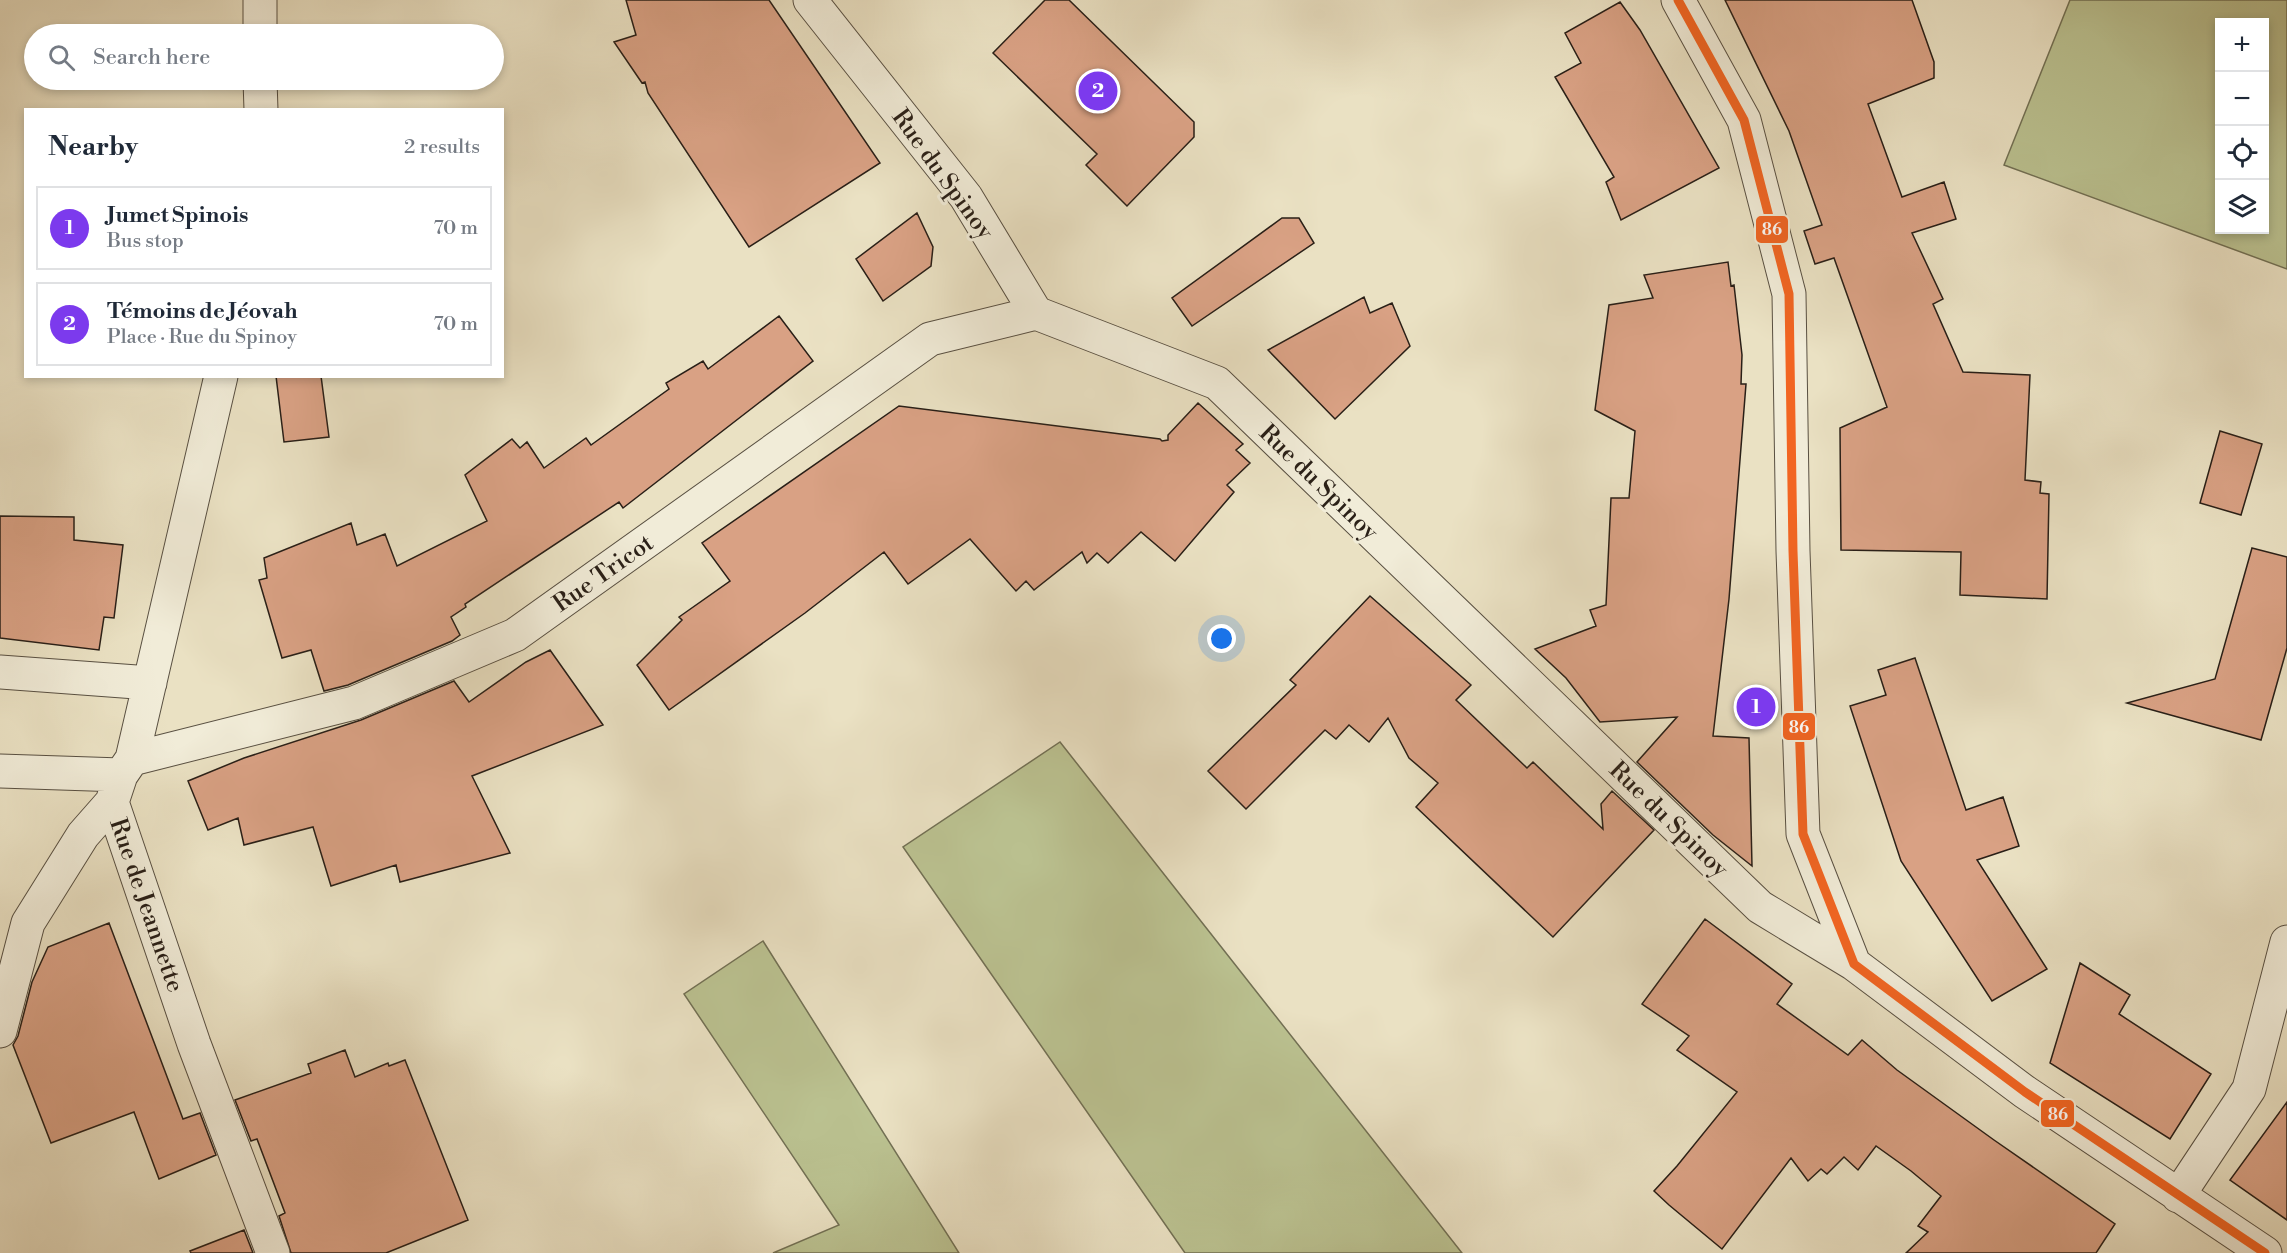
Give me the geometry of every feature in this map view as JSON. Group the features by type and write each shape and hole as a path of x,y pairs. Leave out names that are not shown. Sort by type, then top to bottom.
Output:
{"street":[{"path":"260,0 260,24"},
{"name":"Rue du Spinoy","path":"810,0 966,197 1036,313 1217,383 1760,907 1854,964 2025,1092 2265,1253"},
{"path":"1678,0 1744,120 1789,294 1792,551 1803,834 1854,964"},
{"path":"260,90 261,108"},
{"name":"Rue Tricot","path":"0,771 122,779 354,703 515,635 930,339 1036,313"},
{"path":"0,1031 28,923 83,835 122,779 150,683 221,378"},
{"path":"0,672 150,683"},
{"name":"Rue de Jeannette","path":"122,779 194,1044 273,1253"},
{"path":"2178,1196 2249,1089 2287,942"}],"green space":[{"path":"2070,0 2287,0 2287,269 2004,165"},
{"path":"1060,742 1462,1253 1185,1253 903,847"},
{"path":"763,941 959,1253 773,1253 839,1225 684,994"}],"building":[{"path":"626,0 769,0 880,163 749,247 648,93 645,82 642,83 614,42 636,35"},
{"path":"1045,0 1069,0 1194,122 1194,137 1127,206 1086,165 1097,154 993,53"},
{"path":"1725,0 1912,0 1934,62 1934,78 1868,104 1902,197 1944,182 1956,219 1912,233 1943,299 1933,304 1963,372 2030,375 2025,480 2041,482 2040,493 2049,494 2047,599 1960,595 1961,552 1841,550 1840,428 1887,407 1834,258 1815,264 1804,231 1822,225 1789,131"},
{"path":"1620,2 1640,30 1719,168 1621,220 1606,182 1614,177 1555,77 1581,63 1565,33"},
{"path":"917,213 933,247 931,266 883,301 856,259"},
{"path":"1282,218 1299,218 1314,243 1192,326 1172,298"},
{"path":"1728,262 1731,286 1734,285 1742,355 1741,384 1746,384 1729,599 1713,736 1749,738 1752,866 1713,835 1637,762 1677,717 1600,722 1566,678 1535,649 1596,626 1590,610 1606,605 1611,498 1629,498 1635,431 1595,410 1609,305 1653,298 1644,275"},
{"path":"1364,297 1370,313 1392,303 1410,346 1335,419 1268,350"},
{"path":"779,316 813,361 623,508 619,502 465,604 466,607 451,617 460,635 452,641 348,685 324,691 311,650 282,658 259,580 267,578 264,558 351,523 357,545 385,534 397,566 487,521 465,475 512,439 520,448 527,442 544,468 586,438 591,445 669,389 666,383 703,361 708,369"},
{"path":"276,378 321,378 329,437 284,442"},
{"path":"1198,403 1243,444 1236,450 1250,463 1227,485 1234,492 1175,561 1141,532 1108,563 1097,553 1087,563 1082,552 1034,590 1026,581 1016,591 970,539 908,584 884,552 805,613 669,710 637,665 682,620 679,617 730,581 702,543 899,406 1162,441 1168,440 1168,435"},
{"path":"2220,431 2262,444 2241,515 2200,503"},
{"path":"0,516 74,517 74,540 123,545 114,618 104,617 99,650 0,638"},
{"path":"2252,548 2287,557 2287,648 2261,740 2127,703 2215,679"},
{"path":"1370,596 1471,685 1456,700 1527,768 1533,762 1603,829 1601,804 1612,791 1654,830 1553,937 1416,807 1438,783 1409,758 1388,718 1369,742 1349,725 1336,739 1325,730 1246,809 1208,771 1296,685 1290,680"},
{"path":"550,650 603,725 472,776 510,853 400,882 396,865 331,886 313,827 244,845 238,818 208,830 188,781 244,758 361,720 454,681 469,702 526,662"},
{"path":"1915,658 1966,810 2003,797 2019,846 1977,860 2047,969 1992,1001 1901,861 1850,706 1886,695 1878,670"},
{"path":"1705,919 1792,984 1777,1004 1848,1055 1862,1040 1897,1070 2115,1224 2096,1253 1906,1253 1928,1232 1918,1226 1941,1196 1876,1146 1858,1170 1844,1157 1827,1174 1821,1169 1808,1181 1791,1158 1722,1249 1669,1205 1654,1191 1737,1092 1677,1050 1689,1036 1642,1004"},
{"path":"109,923 183,1119 200,1113 216,1155 159,1179 134,1112 51,1143 13,1045 18,1036 32,982 48,947"},
{"path":"2080,963 2130,995 2119,1014 2211,1074 2170,1139 2050,1063"},
{"path":"345,1050 355,1077 388,1063 389,1066 405,1060 468,1220 386,1253 291,1253 279,1216 285,1213 257,1139 251,1141 235,1100 311,1073 308,1064"},
{"path":"2287,1102 2287,1220 2230,1180"},
{"path":"244,1230 253,1253 191,1253 190,1251"}],"transit line":[{"name":"86","path":"1678,0 1744,120 1789,294 1793,551 1803,834 1854,964 2025,1092 2265,1253"}],"place":[{"name":"Témoins de Jéovah","path":"1098,91"},
{"name":"Jumet Spinois","path":"1756,707"}]}
